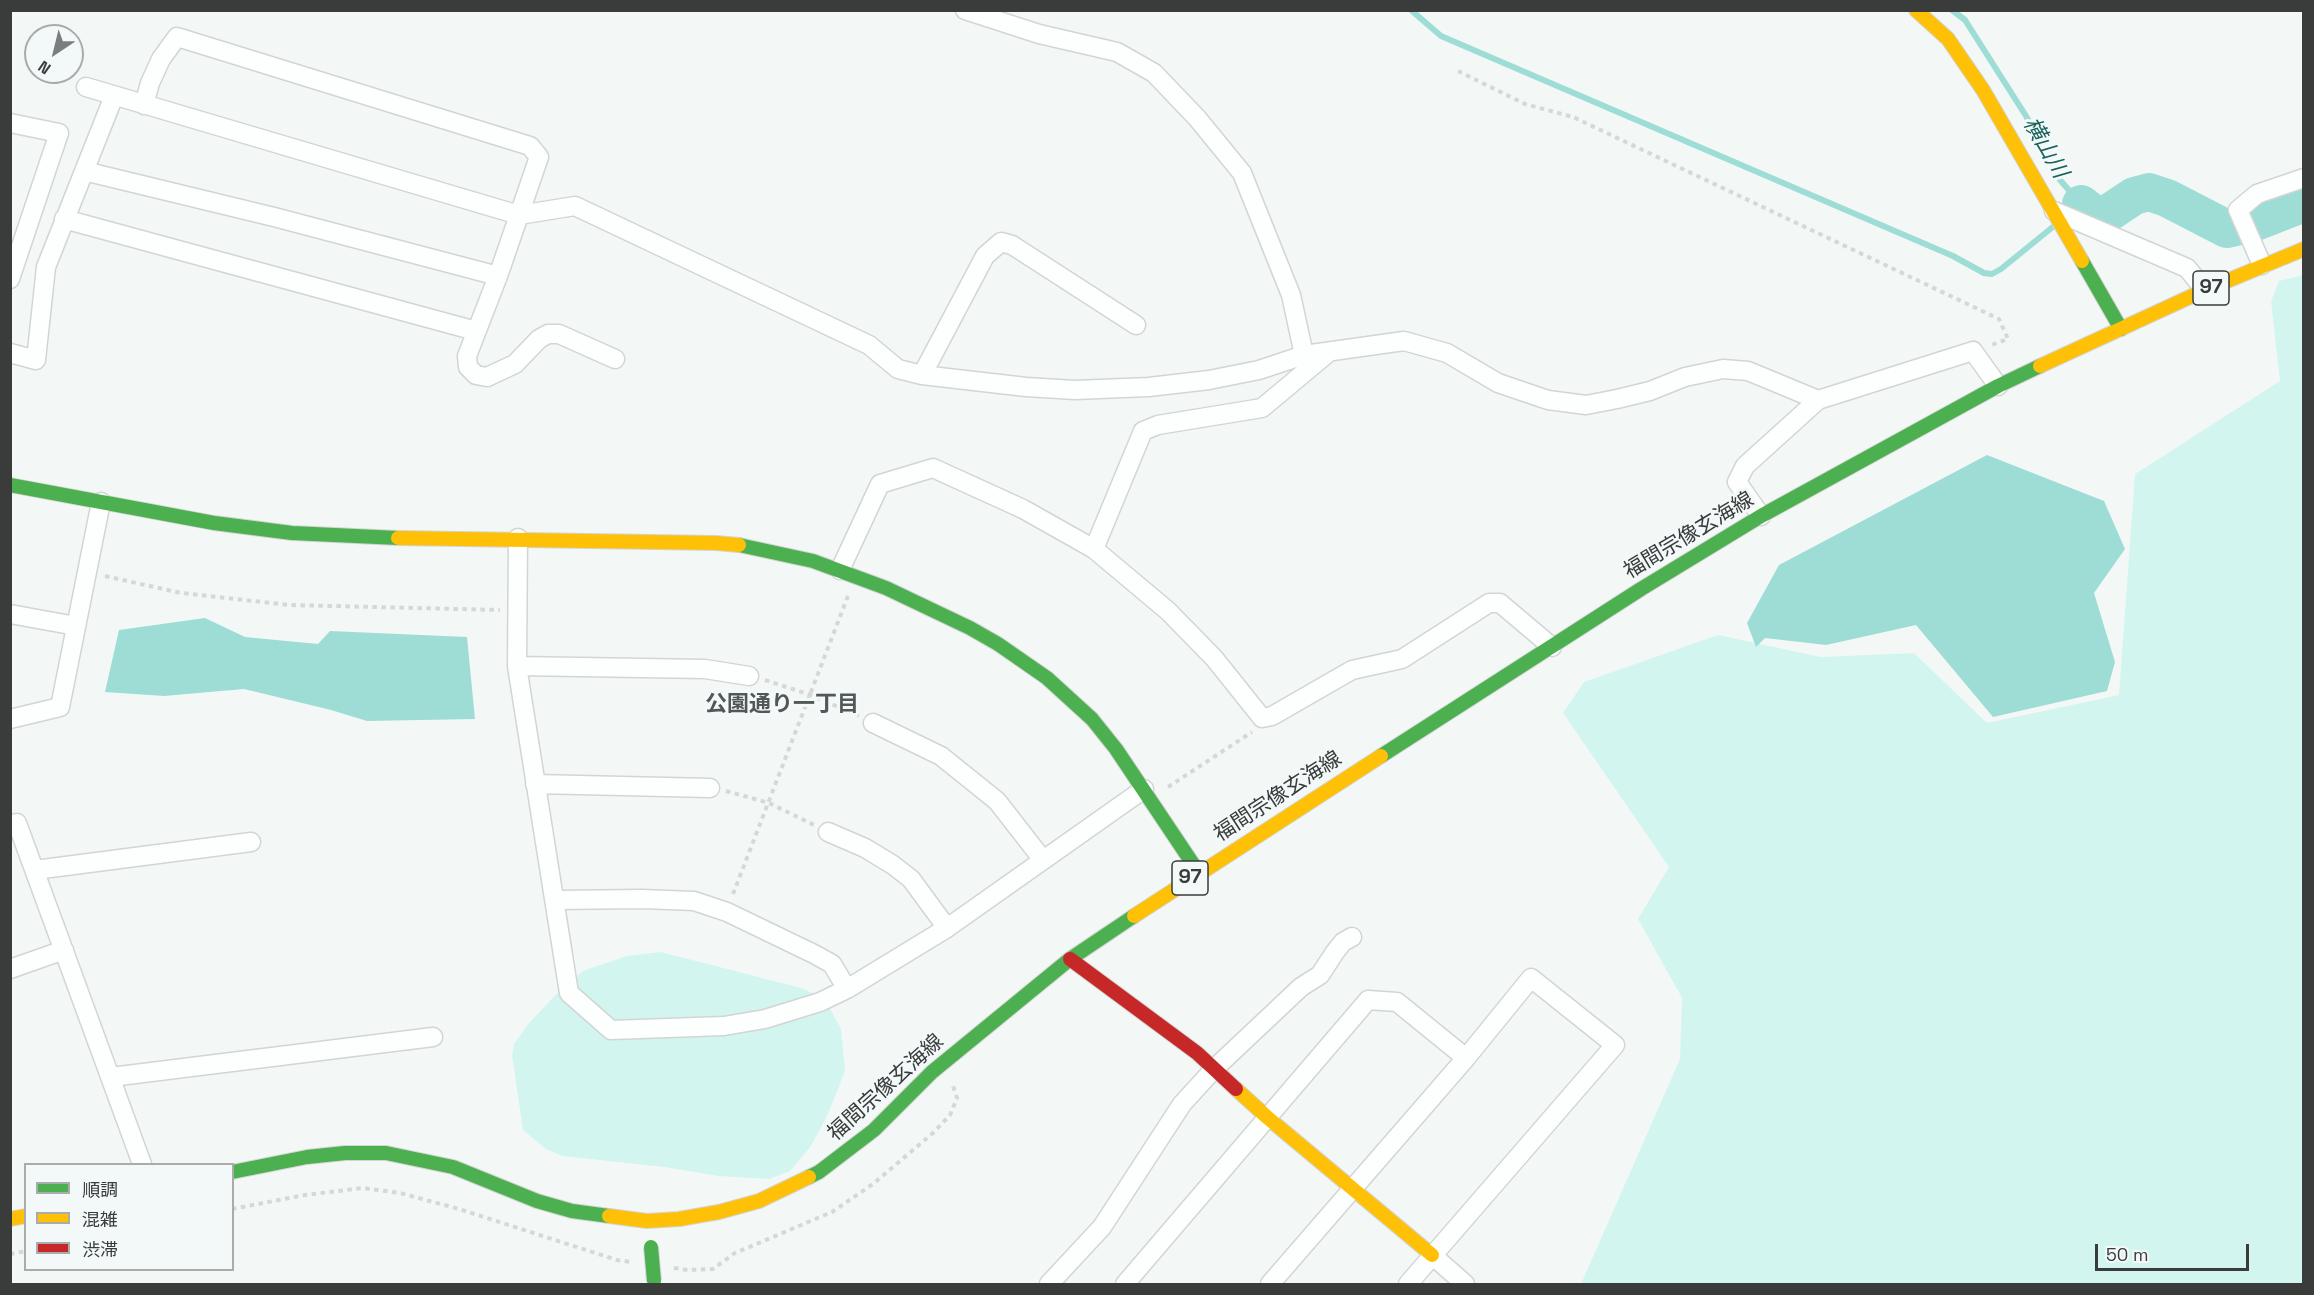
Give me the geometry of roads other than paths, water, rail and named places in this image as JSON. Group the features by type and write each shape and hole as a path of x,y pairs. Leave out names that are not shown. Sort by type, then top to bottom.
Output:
{"main road":[{"path":"1916,10 1948,39 1983,90 2121,329"},
{"name":"福間宗像玄海線","path":"234,1172 307,1157 345,1153 386,1153 453,1167 537,1201 572,1211 647,1221 679,1219 719,1212 759,1201 819,1172 874,1130 932,1072 1070,959 1199,873 1552,646 1761,516 1998,386 2205,290 2304,249"},
{"path":"10,485 214,523 292,532 374,537 716,543 781,553 848,573 970,628 998,644 1047,678 1092,719 1147,794 1199,873"},
{"path":"1070,959 1197,1053 1268,1118 1432,1255"},
{"path":"647,1221 655,1283"}],"street":[{"path":"965,10 1039,34 1117,52 1154,73 1197,118 1242,173 1291,294 1304,355"},
{"path":"144,105 161,59 177,37 530,146 538,157 498,276 467,356 468,367 476,375 487,377 497,374 515,364 538,339 548,334 559,334 615,359"},
{"path":"86,87 519,215 575,206 869,345 898,369 922,375 1075,390 1149,387 1209,380 1259,370 1304,355 1404,341 1447,353 1498,383 1548,400 1586,405 1650,391 1685,377 1723,369 1748,372 1818,400"},
{"path":"10,353 36,360 46,267 114,96"},
{"path":"10,123 59,133 18,235 10,279"},
{"path":"84,171 274,217 498,276"},
{"path":"2262,266 2238,210 2257,194 2304,178"},
{"path":"2054,211 2187,268 2205,290"},
{"path":"64,219 476,331"},
{"path":"922,375 985,256 1001,242 1012,245 1136,325"},
{"path":"1761,516 1737,482 1745,466 1818,400 1973,351 1998,386"},
{"path":"1094,549 1143,431 1158,425 1262,408 1329,352"},
{"path":"848,573 880,483 933,468 1023,509 1094,549 1168,611 1214,658 1262,718 1272,716 1352,670 1402,659 1489,603 1500,603 1552,646"},
{"path":"10,719 60,707 101,502"},
{"path":"518,538 517,666 569,993 611,1030 724,1026 765,1019 820,1002 847,989 947,928 1044,860 1147,794"},
{"path":"10,614 76,626"},
{"path":"517,666 705,669 749,676"},
{"path":"873,723 941,756 997,801 1044,860"},
{"path":"535,784 710,788"},
{"path":"10,825 17,823 142,1163"},
{"path":"828,832 865,848 911,879 947,928"},
{"path":"35,870 251,842"},
{"path":"555,900 694,901 727,912 832,964 847,989"},
{"path":"1049,1284 1101,1227 1182,1104 1215,1069 1301,987 1320,975 1343,942 1352,937"},
{"path":"10,969 64,950"},
{"path":"1270,1284 1466,1058 1531,978 1615,1045 1408,1284"},
{"path":"1125,1284 1368,1000 1397,1002 1466,1058"},
{"path":"111,1077 433,1037"},
{"path":"1432,1255 1465,1284"}],"water":[{"path":"1987,455 2104,501 2125,549 2094,593 2115,662 2107,691 1993,717 1916,625 1826,645 1765,638 1756,647 1747,623 1779,565"},
{"path":"205,618 245,637 318,644 330,631 467,637 475,719 367,721 244,689 164,696 105,692 119,630"}],"waterway":[{"path":"1411,10 1441,36 1953,256 1984,273 1992,274 2001,269 2054,226"},
{"name":"横山川","path":"1952,10 1965,20 2026,116 2060,180 2081,204 2069,214"},
{"name":"横山川","path":"2081,204 2095,215 2107,214 2134,196 2149,192 2167,198 2227,229 2253,223 2304,203"}],"district":[{"name":"公園通り一丁目","path":"782,705"}]}
